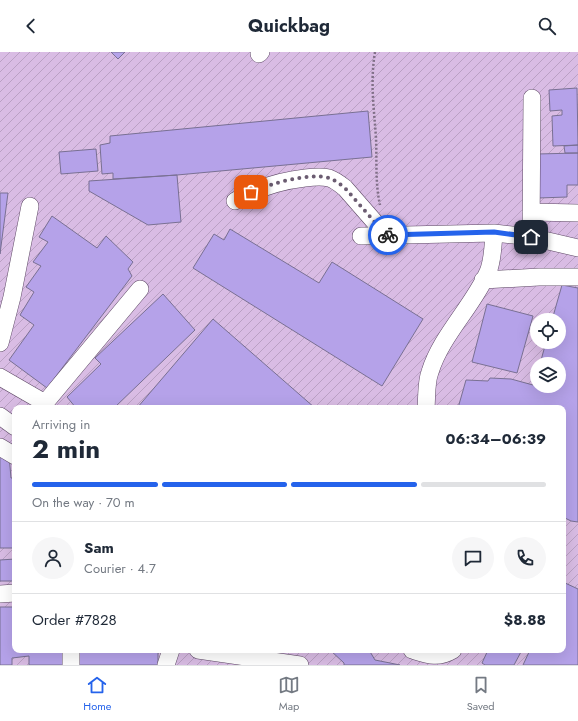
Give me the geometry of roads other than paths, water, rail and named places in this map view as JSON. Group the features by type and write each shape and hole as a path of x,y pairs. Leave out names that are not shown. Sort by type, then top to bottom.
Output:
{"street":[{"path":"531,237 532,98"},
{"path":"235,201 251,192 272,184 320,176 330,178 345,188 386,235"},
{"path":"0,343 12,298 30,206"},
{"path":"531,212 578,212"},
{"path":"426,405 429,372 441,348 488,270 492,256 494,232"},
{"path":"361,236 494,232 531,237 578,248"},
{"path":"483,280 539,277 578,277"},
{"path":"0,377 43,405 140,289"},
{"path":"0,416 12,425"},
{"path":"0,447 12,454"},
{"path":"0,594 12,593"},
{"path":"71,653 71,665"},
{"path":"166,665 170,653"},
{"path":"198,653 198,665"},
{"path":"207,653 224,659 300,665"},
{"path":"422,653 428,655 444,655 448,653"}]}
